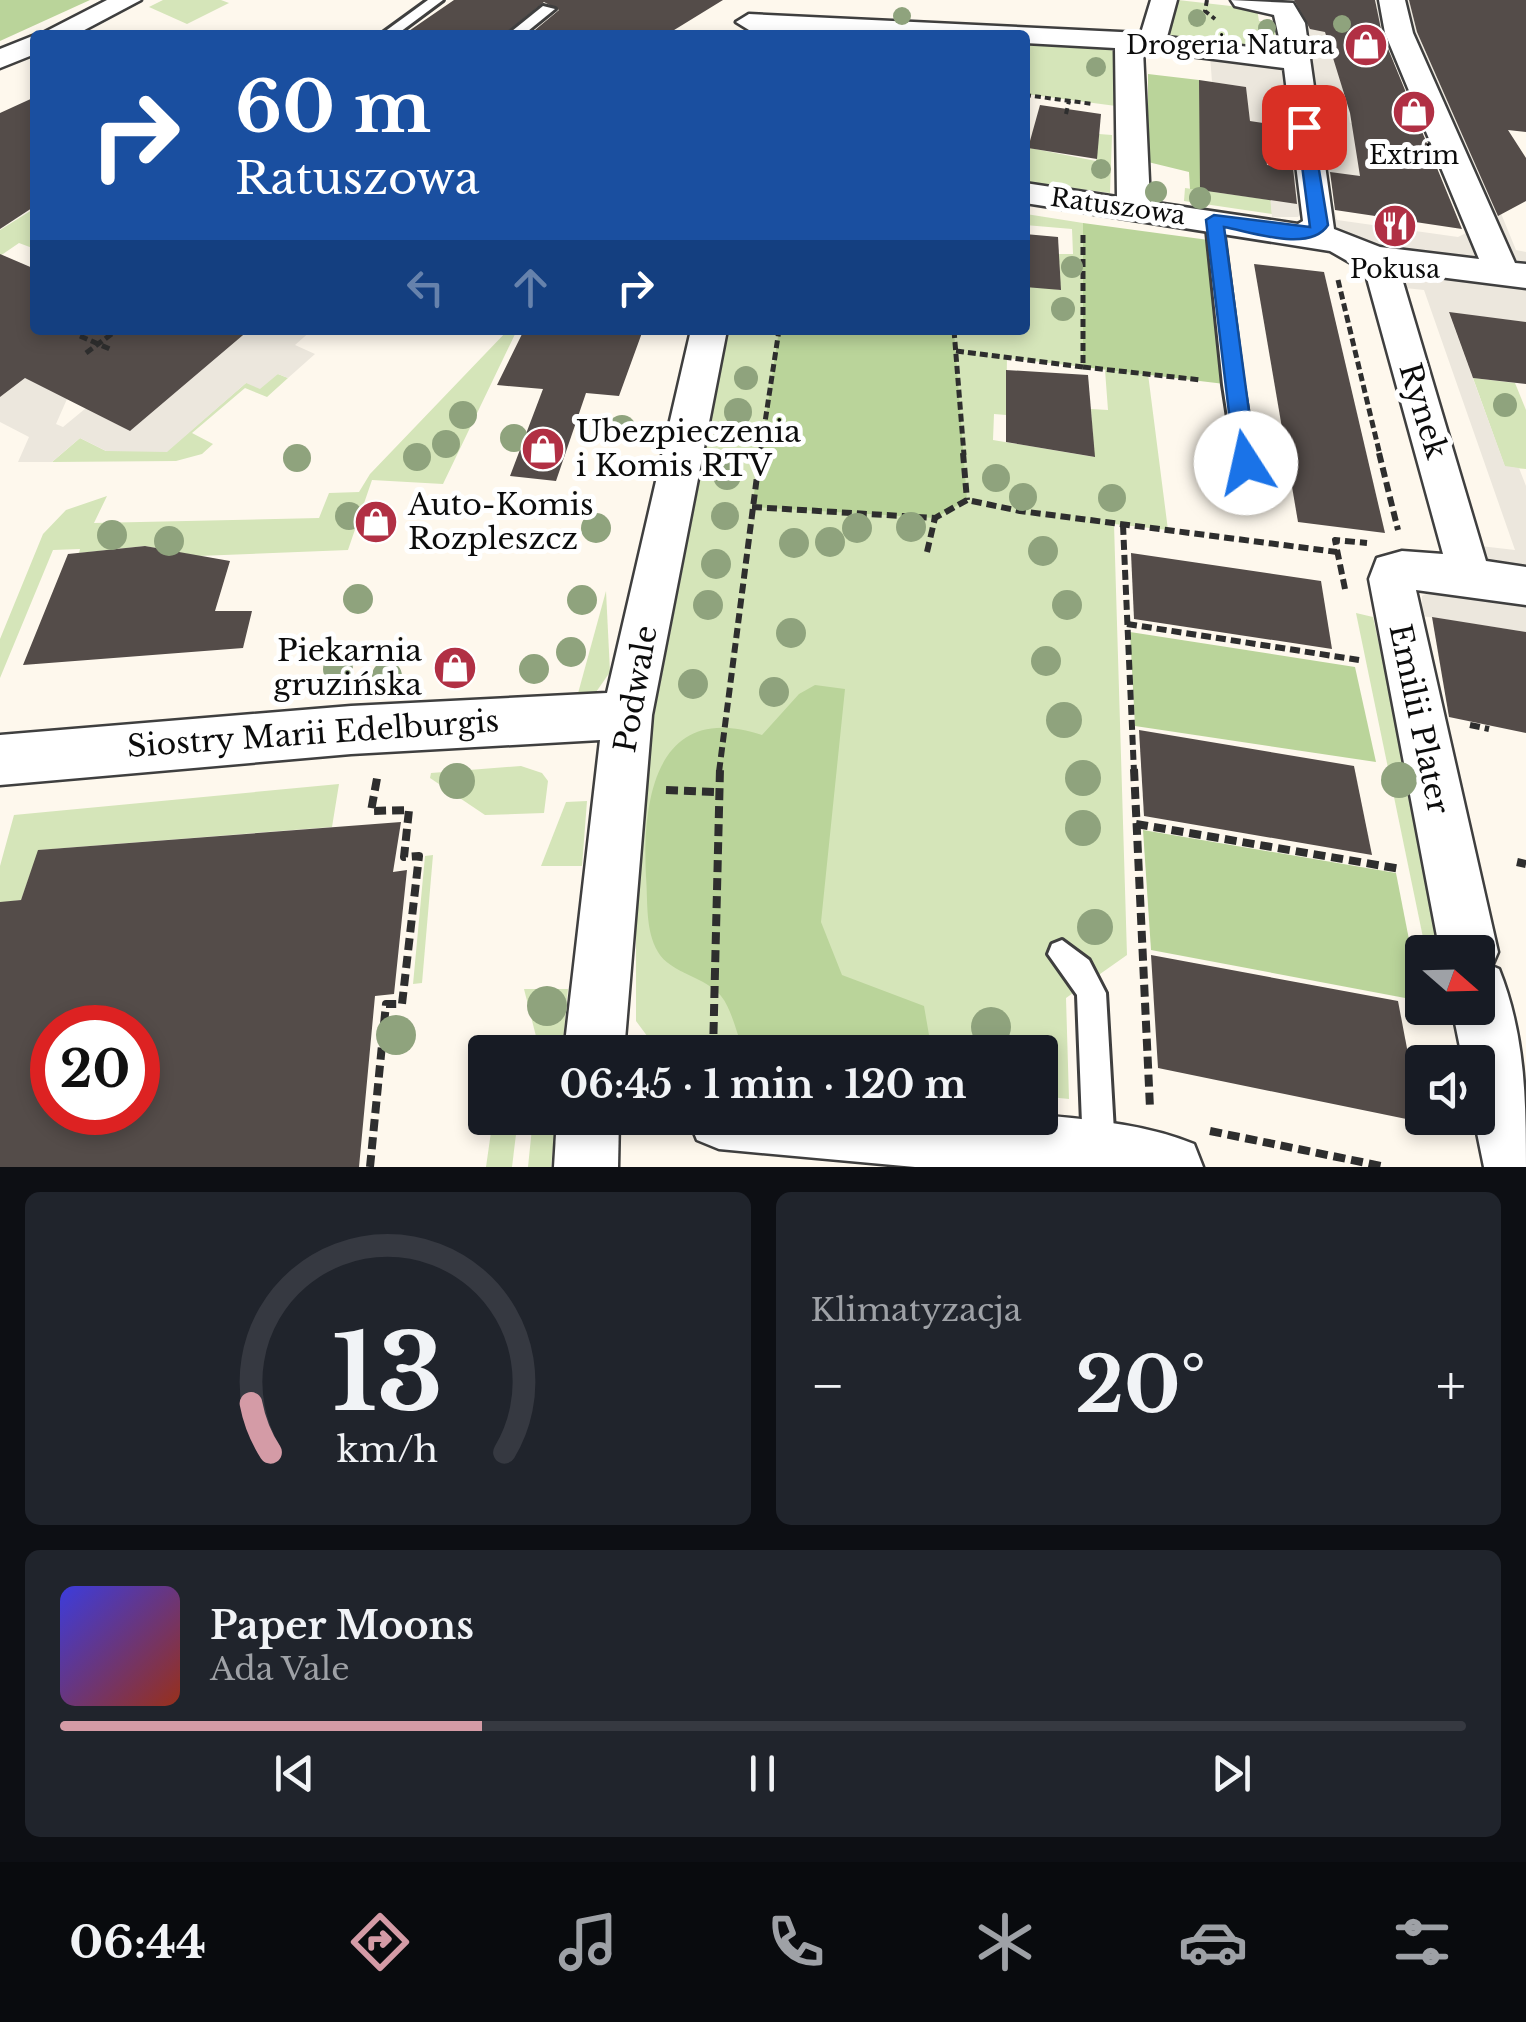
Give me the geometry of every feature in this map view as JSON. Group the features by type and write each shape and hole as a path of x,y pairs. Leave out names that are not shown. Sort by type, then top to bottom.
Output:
{"street":[{"path":"64,30 128,0"},
{"path":"1134,208 1140,41 1164,0"},
{"path":"1244,0 1288,12 1320,225 1304,235"},
{"path":"1392,0 1400,33 1514,275"},
{"path":"748,19 944,30"},
{"path":"1030,35 1140,41 1294,61"},
{"path":"0,60 30,46"},
{"name":"Ratuszowa","path":"1030,194 1304,235 1347,244 1376,262"},
{"path":"1376,262 1514,275"},
{"name":"Rynek","path":"1376,262 1459,564"},
{"name":"Podwale","path":"596,1035 627,715 708,335"},
{"path":"1459,564 1526,586"},
{"name":"Emilii Plater","path":"1459,564 1402,569 1393,572 1392,579 1465,935"},
{"name":"Siostry Marii Edelburgis","path":"0,760 351,730 627,715"},
{"path":"1486,1025 1516,1167"},
{"path":"586,1167 587,1135"},
{"path":"908,1135 1099,1152 1161,1143"}],"lane":[{"path":"394,30 437,0"},
{"path":"521,30 548,9"},
{"path":"1214,220 1232,385 1252,502"},
{"path":"1062,954 1079,970 1090,994 1099,1152"}],"path":[{"path":"1030,97 1102,106"},
{"path":"1066,114 1069,101"},
{"path":"1083,223 1083,368"},
{"path":"1334,264 1399,539"},
{"path":"86,354 110,335"},
{"path":"123,335 128,338"},
{"path":"712,1035 717,792 752,507 778,335"},
{"path":"954,335 968,500"},
{"path":"80,336 112,350"},
{"path":"956,352 1232,385"},
{"path":"752,507 935,518 968,500 1337,552 1335,540 1370,543"},
{"path":"928,552 935,518"},
{"path":"1123,524 1136,824 1161,1143"},
{"path":"1127,624 1359,660"},
{"path":"1488,725 1490,735"},
{"path":"370,1167 386,1004 402,1004 418,856 404,857 409,810 371,811 381,762"},
{"path":"659,790 717,792"},
{"path":"1136,824 1401,869"}],"green space":[{"path":"0,0 90,0 0,41"},
{"path":"163,0 229,3 187,24 149,7"},
{"path":"1178,0 1257,9 1259,21 1276,24 1274,51 1168,36"},
{"path":"1030,41 1108,48 1117,54 1116,106 1030,95"},
{"path":"1148,74 1199,80 1216,192 1190,189 1189,172 1148,162"},
{"path":"1099,134 1112,135 1110,193 1030,183 1030,148 1096,161"},
{"path":"1185,188 1271,200 1272,214 1184,201"},
{"path":"30,211 30,247 19,243 0,256 0,230"},
{"path":"1030,215 1083,223 1083,367 1007,358 1006,415 994,414 993,440 1094,457 1091,409 1108,410 1105,370 1148,374 1168,530 1114,524 1127,955 1066,998 1069,1099 1058,1098 1058,1035 646,1035 636,1021 636,809 728,335 1030,335 1030,284 1060,290 1059,254 1073,254 1072,229 1030,225"},
{"path":"1083,223 1216,241 1233,385 1083,367"},
{"path":"503,335 515,335 443,484 372,480 348,550 198,556 145,546 79,553 80,549 53,550 0,678 0,639 43,534 66,510 107,496 94,523 319,518 329,493 359,492 370,474"},
{"path":"778,335 954,335 967,500 935,518 752,507"},
{"path":"278,374 288,378 267,397 245,388 192,433 213,444 202,454 176,461 52,462 80,438 106,451 167,451 246,383"},
{"path":"1473,378 1515,383 1526,410 1526,469 1505,467"},
{"path":"606,591 610,672 594,695 577,697"},
{"path":"1356,613 1373,617 1443,935 1422,935"},
{"path":"1130,632 1355,667 1376,762 1135,726"},
{"path":"815,685 845,689 821,922 842,975 924,1006 929,1035 738,1035 721,996 664,959 651,934 645,847 653,789 663,764 678,744 699,731 726,728 762,735 799,694"},
{"path":"521,766 542,773 548,781 544,813 485,815 430,778 431,773"},
{"path":"339,784 332,827 39,850 21,900 0,903 0,866 14,815"},
{"path":"587,801 582,866 541,866 566,802"},
{"path":"1143,830 1396,873 1408,935 1405,935 1405,998 1151,950"},
{"path":"433,855 422,983 413,984 425,856"},
{"path":"524,989 568,989 564,1035 536,1035"},
{"path":"491,1135 516,1135 512,1167 486,1167"},
{"path":"531,1135 554,1135 551,1167 528,1167"}],"shaded area":[{"path":"1307,0 1377,13 1376,0 1413,0 1483,66 1500,211 1516,250 1526,252 1526,322 1449,313 1505,466 1519,468 1526,486 1526,632 1422,616 1422,596 1435,589 1463,544 1515,550 1424,290 1386,286 1328,239 1280,4 1267,1","holes":["1330,33 1384,38 1394,63 1404,65 1453,189 1466,233 1458,237 1337,220 1325,173 1374,178 1378,126 1350,123"]},
{"path":"1210,55 1278,67 1285,73 1302,212 1298,217 1272,217 1263,124 1250,121 1246,87 1212,82"},
{"path":"243,335 306,335 295,345 315,354 288,378 278,374 260,389 246,383 167,452 106,451 80,438 52,462 18,462 29,437 0,422 0,397 81,336 76,403 67,399 56,424 63,427 86,408 130,431"}],"building":[{"path":"454,0 723,0 674,30 535,30 559,10 544,2 509,30 410,30"},
{"path":"1294,0 1375,0 1382,34 1462,229 1335,210 1330,172 1360,176 1350,113 1325,32 1310,29"},
{"path":"1409,0 1526,0 1526,132 1508,130 1526,158 1526,201 1498,216 1417,32"},
{"path":"1199,80 1246,87 1250,121 1263,123 1267,165 1293,168 1297,204 1200,190"},
{"path":"30,99 30,209 0,229 0,113"},
{"path":"1040,105 1101,114 1097,159 1030,148"},
{"path":"1030,234 1058,237 1061,290 1030,287"},
{"path":"0,254 30,267 30,335 243,335 130,431 25,378 0,397"},
{"path":"1254,264 1324,272 1385,533 1298,522"},
{"path":"1449,312 1526,322 1526,384 1473,378"},
{"path":"522,335 641,335 619,396 586,393 556,481 510,476 543,389 497,385"},
{"path":"1006,370 1088,375 1095,457 1006,442"},
{"path":"145,546 230,561 215,611 252,611 243,648 23,665 68,554"},
{"path":"1131,553 1321,581 1332,649 1134,619"},
{"path":"1432,617 1526,632 1526,733 1449,717"},
{"path":"1139,730 1354,766 1372,855 1144,816"},
{"path":"401,822 393,872 407,870 394,994 375,996 359,1167 0,1167 0,902 21,900 38,850"},
{"path":"1151,955 1398,1001 1406,1045 1405,1119 1158,1068"}],"place":[{"name":"Drogeria Natura","path":"1366,45"},
{"name":"Extrim","path":"1414,112"},
{"name":"Pokusa","path":"1395,226"},
{"name":"Ubezpieczenia i Komis RTV","path":"543,449"},
{"name":"Auto-Komis Rozpleszcz","path":"376,522"},
{"name":"Piekarnia gruzińska","path":"455,668"}],"route":[{"path":"1246,463 1232,385 1214,220 1304,235 1316,231 1320,225 1304,127"}]}
